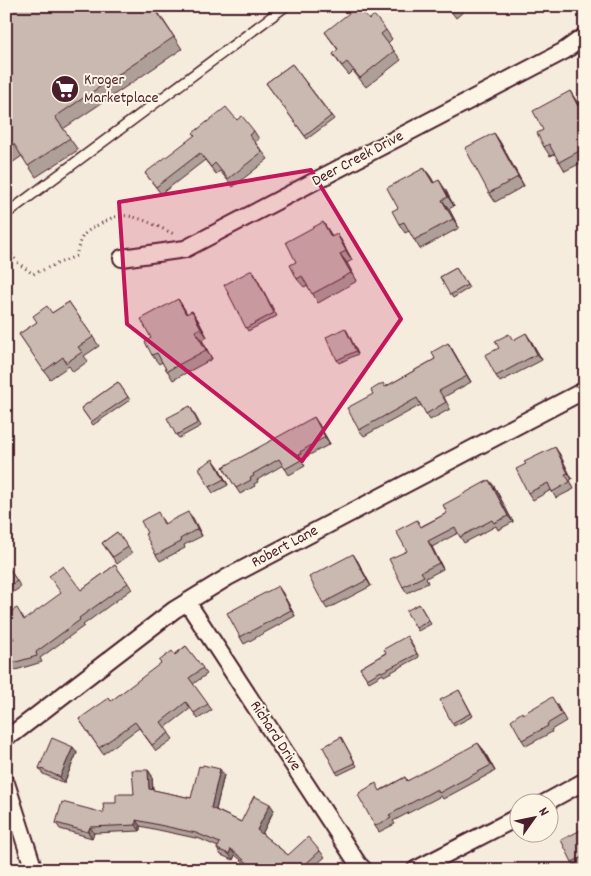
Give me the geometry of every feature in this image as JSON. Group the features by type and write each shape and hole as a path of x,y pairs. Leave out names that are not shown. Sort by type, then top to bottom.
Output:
{"street":[{"name":"Deer Creek Drive","path":"122,258 185,249 564,51 585,36"},
{"name":"Robert Lane","path":"6,736 14,733 68,690 181,606 228,577 585,390"},
{"name":"Richard Drive","path":"181,606 364,870"},
{"path":"558,796 585,781"},
{"path":"6,783 34,870"},
{"path":"415,870 508,822"}],"lane":[{"path":"6,214 286,6"}],"path":[{"path":"6,246 17,262 33,274 76,256 81,237 87,230 116,216 128,215 180,237"}],"highlighted area":[{"path":"311,170 401,319 302,461 127,324 119,202"}],"building":[{"name":"Kroger Marketplace","path":"6,6 153,6 174,37 55,117 70,138 28,166 14,144 6,150"},
{"path":"358,6 369,20 374,15 386,30 381,34 394,51 360,78 347,62 342,66 333,54 338,49 325,32"},
{"path":"292,64 331,116 305,136 266,83"},
{"path":"570,91 578,106 584,102 585,104 585,148 559,162 549,144 544,147 537,133 543,130 533,111"},
{"path":"226,107 237,120 242,116 254,131 249,135 262,152 228,179 215,163 211,167 200,153 156,187 145,173 195,135 193,133"},
{"path":"494,133 518,177 489,193 465,148"},
{"path":"424,168 433,183 439,180 448,197 442,200 453,219 414,240 404,222 399,224 392,211 398,208 387,188"},
{"path":"323,222 331,237 337,234 346,251 340,254 351,273 312,294 302,276 297,279 290,265 296,262 286,242"},
{"path":"456,268 467,285 450,295 440,277"},
{"path":"252,270 274,313 246,328 224,285"},
{"path":"178,299 186,314 192,311 201,328 195,331 206,350 167,371 157,353 152,355 145,342 151,338 141,319"},
{"path":"69,302 93,337 78,347 82,352 66,363 63,357 44,371 19,334 37,322 33,316 47,306 52,313"},
{"path":"345,328 356,351 337,360 326,337"},
{"path":"526,333 537,354 496,376 485,355 499,348 495,341 509,334 513,340"},
{"path":"448,343 467,376 439,391 446,402 426,414 417,398 359,430 347,408 373,394 371,390 383,383 385,387 435,359 432,352"},
{"path":"118,382 128,397 91,422 81,408"},
{"path":"190,406 198,423 176,435 167,418"},
{"path":"314,417 325,437 300,452 301,454 298,455 301,460 285,469 279,459 253,474 254,476 250,478 251,480 236,488 223,467"},
{"path":"555,447 568,473 565,474 570,482 552,492 548,483 528,493 516,469 526,464 524,462"},
{"path":"213,459 224,479 209,487 199,468"},
{"path":"489,480 508,516 494,523 492,520 460,537 455,527 428,541 439,563 421,572 424,576 403,587 389,559 407,551 396,531 417,520 421,527 447,513 443,505"},
{"path":"158,512 164,524 188,512 197,529 180,539 181,542 156,555 145,534 147,533 141,521"},
{"path":"117,532 128,547 113,557 102,543"},
{"path":"353,554 367,580 323,603 309,577"},
{"path":"6,564 17,581 6,588"},
{"path":"115,565 128,583 36,652 37,656 6,665 6,641 14,639 6,625 6,614 17,608 24,620 61,593 49,576 63,566 81,590"},
{"path":"278,586 291,610 240,637 227,613"},
{"path":"419,604 429,621 416,628 406,611"},
{"path":"407,636 417,654 367,679 360,668 386,653 384,649"},
{"path":"186,646 203,668 189,678 208,704 194,713 186,702 161,722 169,733 152,745 135,722 99,748 79,719 109,698 111,701 161,663 159,661 172,651 175,655"},
{"path":"459,690 471,713 452,723 440,700"},
{"path":"552,697 562,715 547,724 548,726 522,740 511,720 522,712 523,714"},
{"path":"341,737 355,763 336,772 323,747"},
{"path":"52,738 73,747 60,777 39,768"},
{"path":"478,743 491,765 439,793 437,789 389,815 391,818 375,826 358,795 359,793 376,783 380,791 405,777 407,781"},
{"path":"203,765 220,769 211,808 241,822 254,796 270,804 257,830 288,855 308,837 320,851 299,870 256,870 231,849 229,854 217,849 220,843 196,833 136,820 136,825 90,827 88,832 56,823 62,802 104,813 103,803 116,803 116,794 134,794 132,770 148,770 149,789 191,798 199,766 202,767"},
{"path":"585,828 585,856 572,862 561,840"}],"place":[{"name":"Kroger Marketplace","path":"65,89"}]}
